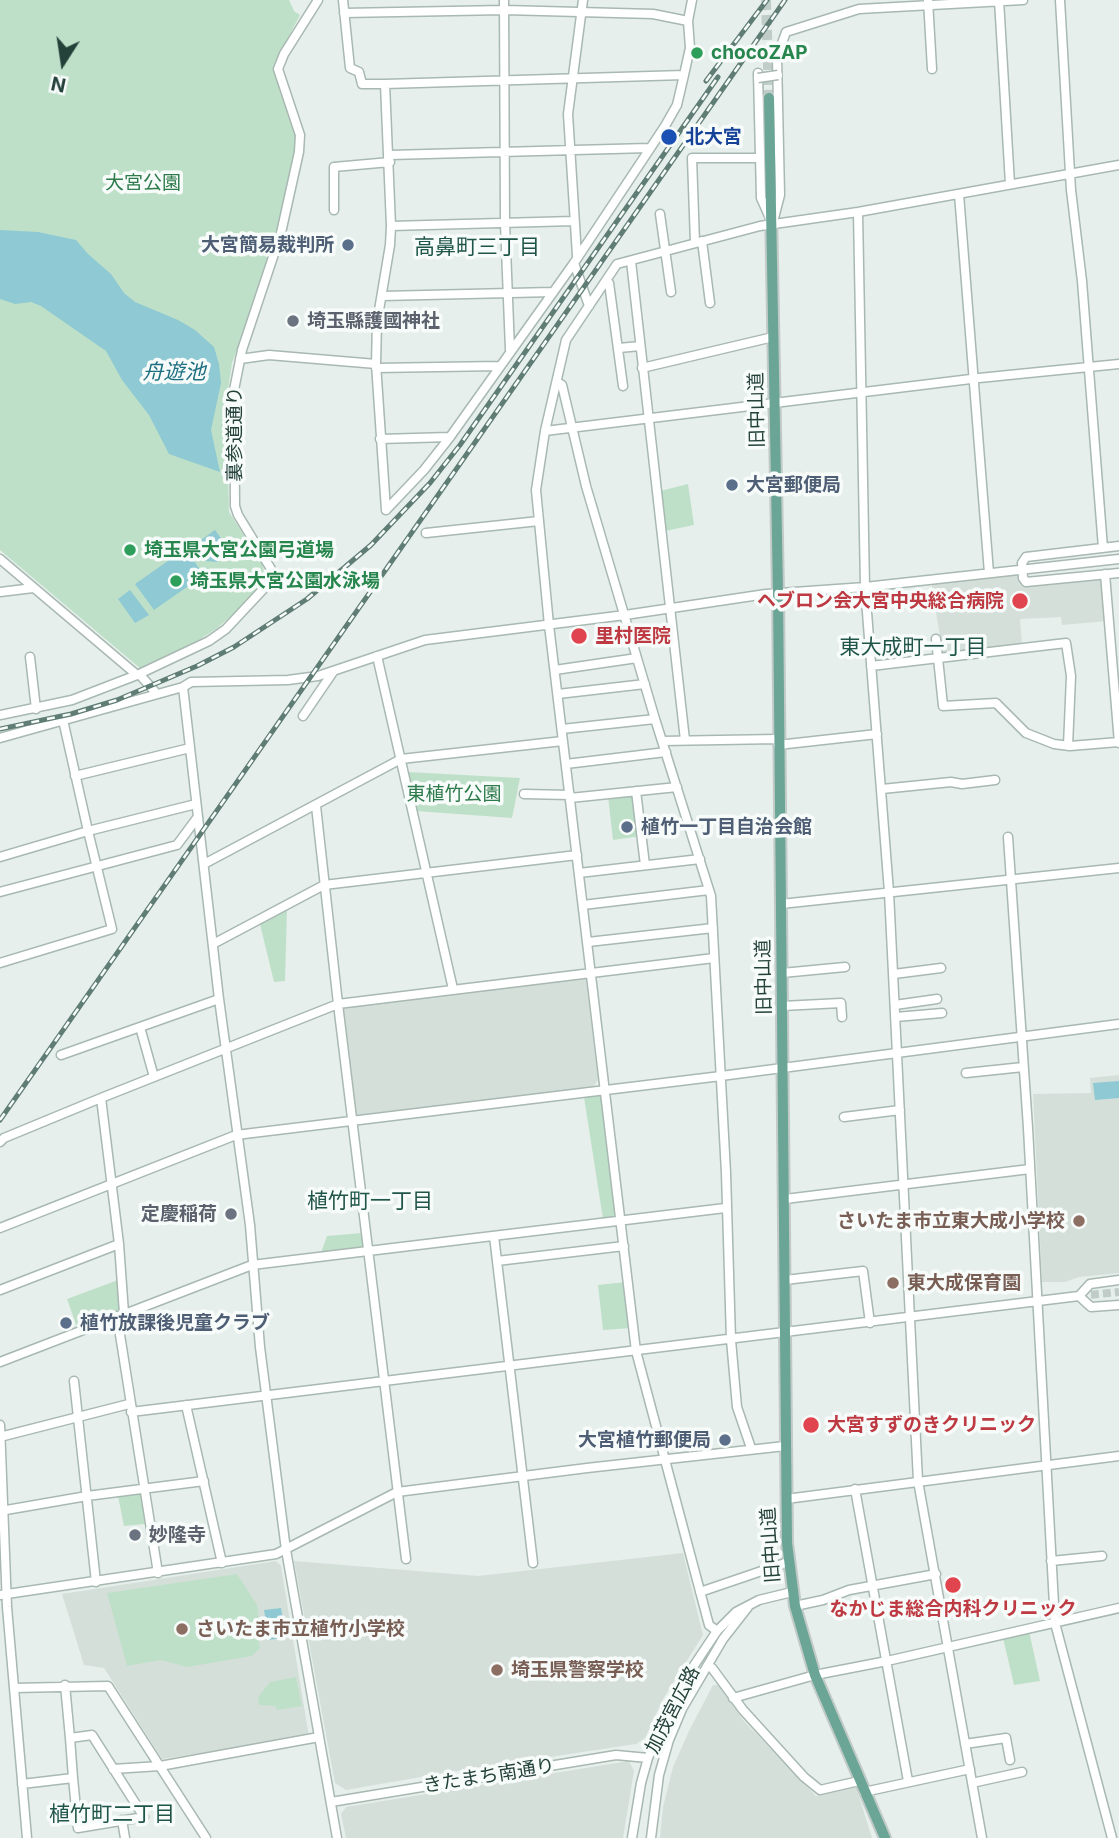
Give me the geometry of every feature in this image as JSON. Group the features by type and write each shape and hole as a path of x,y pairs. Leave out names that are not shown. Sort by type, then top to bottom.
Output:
{"main road":[{"name":"旧中山道","path":"769,98 778,593 788,1562 795,1606 815,1675 885,1838"}],"street":[{"name":"裏参道通り","path":"139,675 209,641 226,629 272,576 267,560 237,515 234,390 240,359 281,233 300,142 278,69 284,54 318,0"},
{"path":"344,0 350,68 359,72 362,84 684,75"},
{"path":"504,0 505,223 510,350"},
{"path":"583,0 568,114 575,259 589,306"},
{"path":"386,83 391,226 377,322 376,366 386,510 417,478 450,437 553,292 677,105 690,48 688,21 692,0"},
{"path":"778,55 786,32 858,4 1023,0"},
{"path":"1060,0 1070,175 1103,548"},
{"path":"999,1 1010,184"},
{"path":"928,3 932,69"},
{"path":"344,13 505,10 653,14 688,21"},
{"path":"772,224 780,195 778,46"},
{"path":"772,224 761,198 758,76 778,75"},
{"path":"334,210 334,167 390,159 506,152 649,148"},
{"path":"710,303 699,242 692,158 759,158"},
{"path":"717,1631 709,1625 636,1351 549,625 537,478 566,340 617,264 772,224 858,212 1119,165"},
{"path":"959,194 989,573"},
{"path":"858,212 865,587 894,974 918,1481 982,1838"},
{"path":"660,214 671,292"},
{"path":"391,226 574,221"},
{"path":"631,261 685,740"},
{"path":"606,281 609,283 623,386"},
{"path":"382,296 553,292"},
{"path":"642,368 773,337"},
{"path":"619,348 640,346"},
{"path":"240,359 252,355 269,355 376,366 500,366"},
{"path":"545,431 1119,364"},
{"path":"556,382 562,385 586,486 709,890 721,1076 731,1340 737,1407 751,1448"},
{"path":"380,439 450,437"},
{"path":"426,533 539,521"},
{"path":"1119,546 1027,557 1022,563 1023,578 1026,582 1119,573"},
{"path":"0,558 139,675 157,694"},
{"path":"0,738 183,687 191,682 288,680 333,672 425,640 778,593 865,587 1119,559"},
{"path":"936,639 943,706 996,703 1026,733 1054,744 1068,746 1119,743 1105,574"},
{"path":"0,592 33,588"},
{"path":"871,666 1066,643 1071,676 1068,746"},
{"path":"377,656 453,989"},
{"path":"30,657 36,709"},
{"path":"555,670 637,658"},
{"path":"303,716 333,672"},
{"path":"0,713 36,709 72,700 139,675"},
{"path":"558,694 645,684"},
{"path":"183,687 225,1049 250,1225 252,1265 286,1550 337,1838"},
{"path":"562,729 655,719"},
{"path":"0,963 113,929 63,720"},
{"path":"662,741 778,742 877,734"},
{"path":"204,864 401,759 563,741"},
{"path":"75,776 190,748"},
{"path":"566,764 666,752"},
{"path":"882,789 995,780"},
{"path":"524,794 570,796 677,787"},
{"path":"636,791 645,865"},
{"path":"0,857 88,831 196,804"},
{"path":"316,806 406,1559"},
{"path":"0,892 177,845 197,818"},
{"path":"1009,837 1055,1623 1116,1838"},
{"path":"213,944 324,885 577,855"},
{"path":"579,873 700,859"},
{"path":"781,904 1119,868"},
{"path":"583,905 709,890"},
{"path":"588,943 713,928"},
{"path":"0,1142 101,1098 338,1004 714,958"},
{"path":"782,973 845,967"},
{"path":"894,974 941,968"},
{"path":"61,1055 219,999"},
{"path":"895,1005 937,999"},
{"path":"782,1006 841,1003 842,1017"},
{"path":"896,1017 942,1013"},
{"path":"0,1228 236,1135 605,1091 1119,1024"},
{"path":"140,1027 154,1077"},
{"path":"966,1073 1023,1067"},
{"path":"101,1098 119,1244 120,1315 130,1408 158,1573"},
{"path":"844,1117 900,1110"},
{"path":"785,1199 1030,1169"},
{"path":"0,1362 252,1265 725,1208"},
{"path":"494,1236 533,1563"},
{"path":"0,1290 119,1244"},
{"path":"497,1261 624,1246"},
{"path":"785,1280 863,1271 870,1323"},
{"path":"0,1437 77,1417 130,1408 186,1405 1079,1297 1090,1284 1119,1280"},
{"path":"1079,1297 1091,1307 1119,1305"},
{"path":"74,1381 96,1582"},
{"path":"186,1405 222,1563"},
{"path":"0,1425 3,1595 15,1688 27,1838"},
{"path":"3,1595 276,1554 397,1493 751,1448 785,1446"},
{"path":"786,1499 1119,1456"},
{"path":"2,1511 87,1496 204,1481"},
{"path":"855,1489 908,1781"},
{"path":"1051,1562 1102,1556"},
{"path":"701,1592 788,1562"},
{"path":"795,1606 823,1600 849,1590 936,1574"},
{"name":"加茂宮広路","path":"632,1838 648,1758 679,1690 717,1631 736,1612 752,1602 792,1592"},
{"name":"加茂宮広路","path":"650,1838 659,1775 682,1709 723,1639 752,1602"},
{"path":"733,1698 815,1675 1119,1608"},
{"path":"707,1666 712,1668 733,1698 804,1777 820,1790 908,1781 970,1769"},
{"path":"65,1685 78,1828 144,1817 92,1735 70,1738"},
{"path":"15,1688 107,1686 206,1838"},
{"path":"113,1769 160,1766 319,1737"},
{"path":"965,1744 1006,1738 1010,1760"},
{"name":"きたまち南通り","path":"331,1802 616,1755 648,1758"},
{"path":"972,1783 1022,1772"},
{"path":"22,1784 74,1778"},
{"path":"122,1820 125,1838"}],"shaded area":[{"name":"ヘブロン会大宮中央総合病院","path":"1014,572 1025,585 1103,577 1107,621 1062,625 1061,617 1020,619 1022,646 943,655 931,581"},
{"path":"584,978 598,1080 593,1087 358,1116 355,1112 343,1009 345,1006"},
{"name":"さいたま市立東大成小学校","path":"1119,1075 1119,1273 1079,1277 1065,1282 1042,1282 1033,1094 1091,1093 1090,1078"},
{"name":"埼玉県警察学校","path":"683,1553 703,1635 663,1699 645,1738 636,1744 346,1790 335,1783 294,1561 478,1576"},
{"name":"さいたま市立植竹小学校","path":"276,1561 281,1566 309,1737 162,1759 104,1668 84,1665 62,1594"},
{"path":"713,1685 720,1685 743,1720 816,1796 856,1787 872,1838 660,1838 663,1807 673,1767"},
{"path":"629,1761 634,1771 623,1838 346,1838 341,1814 346,1807"}],"green space":[{"name":"大宮公園","path":"0,0 289,0 294,11 300,15 273,66 297,142 295,160 279,233 232,363 226,403 229,512 263,565 264,574 262,582 239,609 216,629 189,646 141,669 0,550"},
{"path":"688,484 694,525 665,531 660,491"},
{"name":"東植竹公園","path":"407,772 520,778 512,818 416,811"},
{"path":"635,794 641,836 613,840 608,796"},
{"path":"287,909 285,981 274,982 260,924"},
{"path":"603,1095 617,1218 603,1219 584,1097"},
{"path":"362,1233 363,1247 321,1253 327,1236"},
{"path":"118,1280 121,1307 118,1312 77,1327 67,1299"},
{"path":"626,1282 631,1328 603,1330 598,1285"},
{"path":"141,1494 145,1524 124,1526 118,1496"},
{"path":"237,1574 257,1605 260,1627 256,1631 260,1648 252,1656 187,1667 161,1660 127,1666 107,1593"},
{"path":"1029,1631 1040,1681 1014,1685 1003,1638"},
{"path":"296,1677 302,1706 277,1710 276,1706 259,1705 258,1697 270,1682"}],"water":[{"name":"舟遊池","path":"0,230 38,232 76,240 135,302 178,320 195,330 214,347 221,383 211,430 220,472 169,454 149,415 122,380 106,351 41,306 31,302 15,304 0,299"},
{"path":"215,530 231,552 217,562 206,561 199,551 201,540"},
{"path":"185,549 204,575 154,610 135,584"},
{"path":"130,590 149,615 135,623 118,599"},
{"path":"1119,1081 1119,1098 1095,1100 1093,1083"},
{"path":"281,1608 286,1637 269,1640 264,1610"}],"tunnel":[{"path":"766,0 769,98"},
{"path":"1079,1296 1119,1292"}],"railway":[{"path":"706,81 767,0"},
{"path":"0,1120 785,0"},
{"path":"0,729 71,714 117,700 197,666 234,647 307,599 371,545 430,483 460,445 718,77"}],"place":[{"name":"chocoZAP","path":"697,53"},
{"name":"北大宮","path":"669,137"},
{"name":"大宮簡易裁判所","path":"348,245"},
{"name":"埼玉縣護國神社","path":"293,321"},
{"name":"大宮郵便局","path":"732,485"},
{"name":"埼玉県大宮公園弓道場","path":"130,550"},
{"name":"埼玉県大宮公園水泳場","path":"176,581"},
{"name":"ヘブロン会大宮中央総合病院","path":"1020,601"},
{"name":"里村医院","path":"579,636"},
{"name":"植竹一丁目自治会館","path":"627,827"},
{"name":"定慶稲荷","path":"231,1214"},
{"name":"さいたま市立東大成小学校","path":"1079,1221"},
{"name":"東大成保育園","path":"893,1283"},
{"name":"植竹放課後児童クラブ","path":"66,1323"},
{"name":"大宮すずのきクリニック","path":"811,1425"},
{"name":"大宮植竹郵便局","path":"725,1440"},
{"name":"妙隆寺","path":"135,1535"},
{"name":"なかじま総合内科クリニック","path":"953,1585"},
{"name":"さいたま市立植竹小学校","path":"182,1629"},
{"name":"埼玉県警察学校","path":"497,1670"}],"district":[{"name":"高鼻町三丁目","path":"477,248"},
{"name":"東大成町一丁目","path":"913,648"},
{"name":"植竹町一丁目","path":"370,1202"},
{"name":"植竹町二丁目","path":"112,1815"}]}
